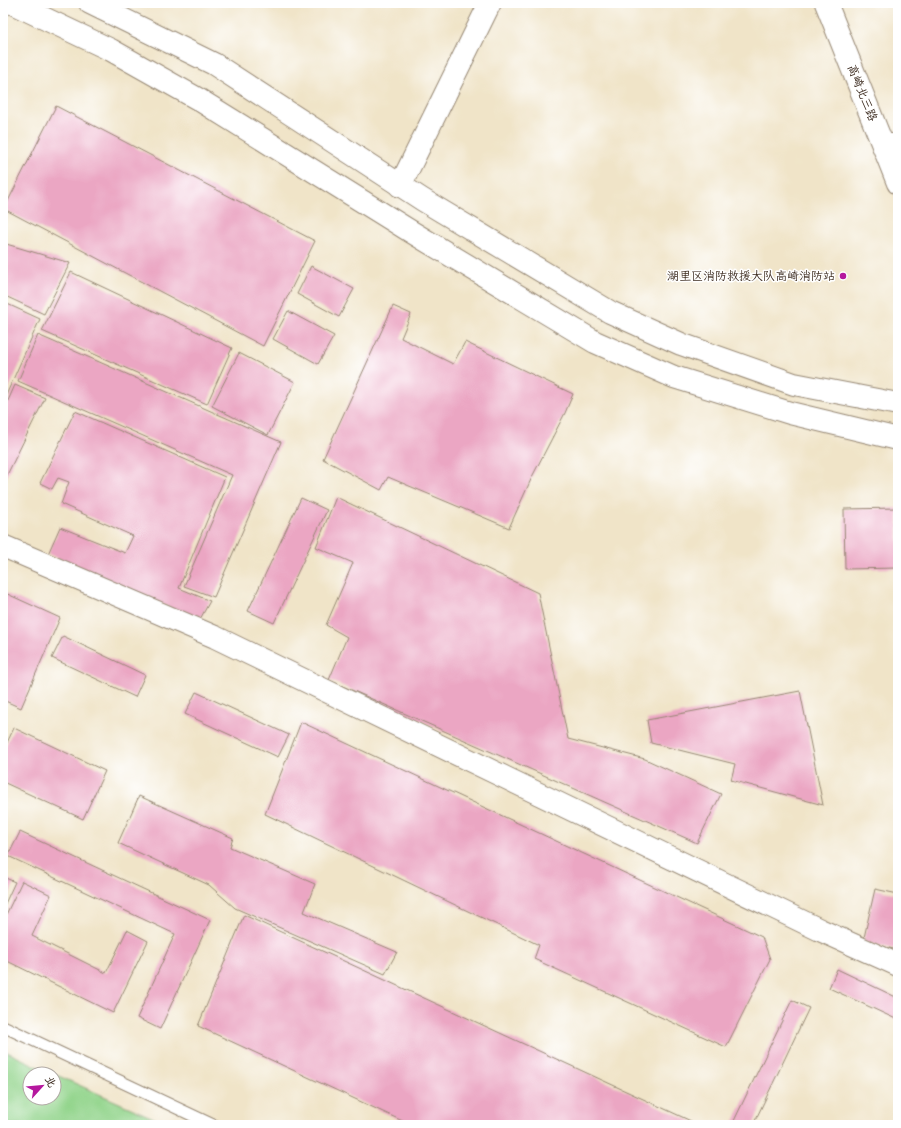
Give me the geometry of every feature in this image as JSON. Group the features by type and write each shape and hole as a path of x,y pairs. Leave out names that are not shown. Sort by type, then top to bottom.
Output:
{"main road":[{"path":"12,3 111,50 198,99 410,231 594,342 674,377 790,413 898,439"},
{"path":"90,3 214,64 400,186 610,312 681,344 794,384 898,404"},
{"path":"400,186 490,3"},
{"name":"高崎北三路","path":"826,3 890,145 898,183"},
{"path":"3,546 215,637 813,927 898,965"}],"lane":[{"path":"3,1026 213,1125"}],"green space":[{"path":"3,1050 36,1066 22,1066 22,1106 62,1106 62,1078 169,1125 3,1125"}],"building":[{"path":"56,106 315,241 263,346 4,209"},
{"path":"3,243 70,263 44,314 3,295"},
{"path":"311,266 354,289 339,317 297,294"},
{"path":"71,272 232,348 207,404 42,331"},
{"path":"3,302 40,319 3,402"},
{"path":"393,306 411,314 401,338 453,364 465,342 573,394 509,528 388,477 381,490 323,459"},
{"path":"288,311 334,336 318,364 273,339"},
{"path":"38,335 281,442 214,597 184,586 232,475 18,381"},
{"path":"239,353 295,382 268,435 212,406"},
{"path":"15,385 45,398 3,483 3,412"},
{"path":"75,411 225,477 179,588 210,601 199,621 48,554 60,527 125,553 133,536 61,504 69,482 58,478 52,489 40,483"},
{"path":"336,497 538,593 568,739 645,759 721,794 697,843 329,680 347,637 326,625 353,563 316,547"},
{"path":"301,498 327,510 274,623 248,611"},
{"path":"898,508 898,568 845,569 844,509"},
{"path":"3,592 60,618 21,708 3,700"},
{"path":"63,636 145,675 135,697 52,658"},
{"path":"800,691 823,805 731,780 735,764 651,743 647,720"},
{"path":"196,692 289,735 278,757 185,714"},
{"path":"301,722 762,937 770,959 726,1047 534,959 539,945 265,814"},
{"path":"14,728 105,771 83,819 3,782 3,751"},
{"path":"139,796 233,838 230,847 315,884 304,912 397,952 385,974 235,908 209,885 118,843"},
{"path":"20,832 210,920 160,1029 137,1018 175,934 8,856"},
{"path":"3,877 15,882 3,908"},
{"path":"22,881 51,895 32,936 106,973 127,930 148,941 113,1013 3,959 3,921"},
{"path":"875,889 898,894 898,950 863,942"},
{"path":"244,915 693,1122 692,1125 411,1125 198,1026"},
{"path":"837,969 898,998 898,1020 829,988"},
{"path":"792,1000 809,1008 754,1123 759,1125 732,1125"}],"place":[{"name":"湖里区消防救援大队高崎消防站","path":"843,276"}]}
